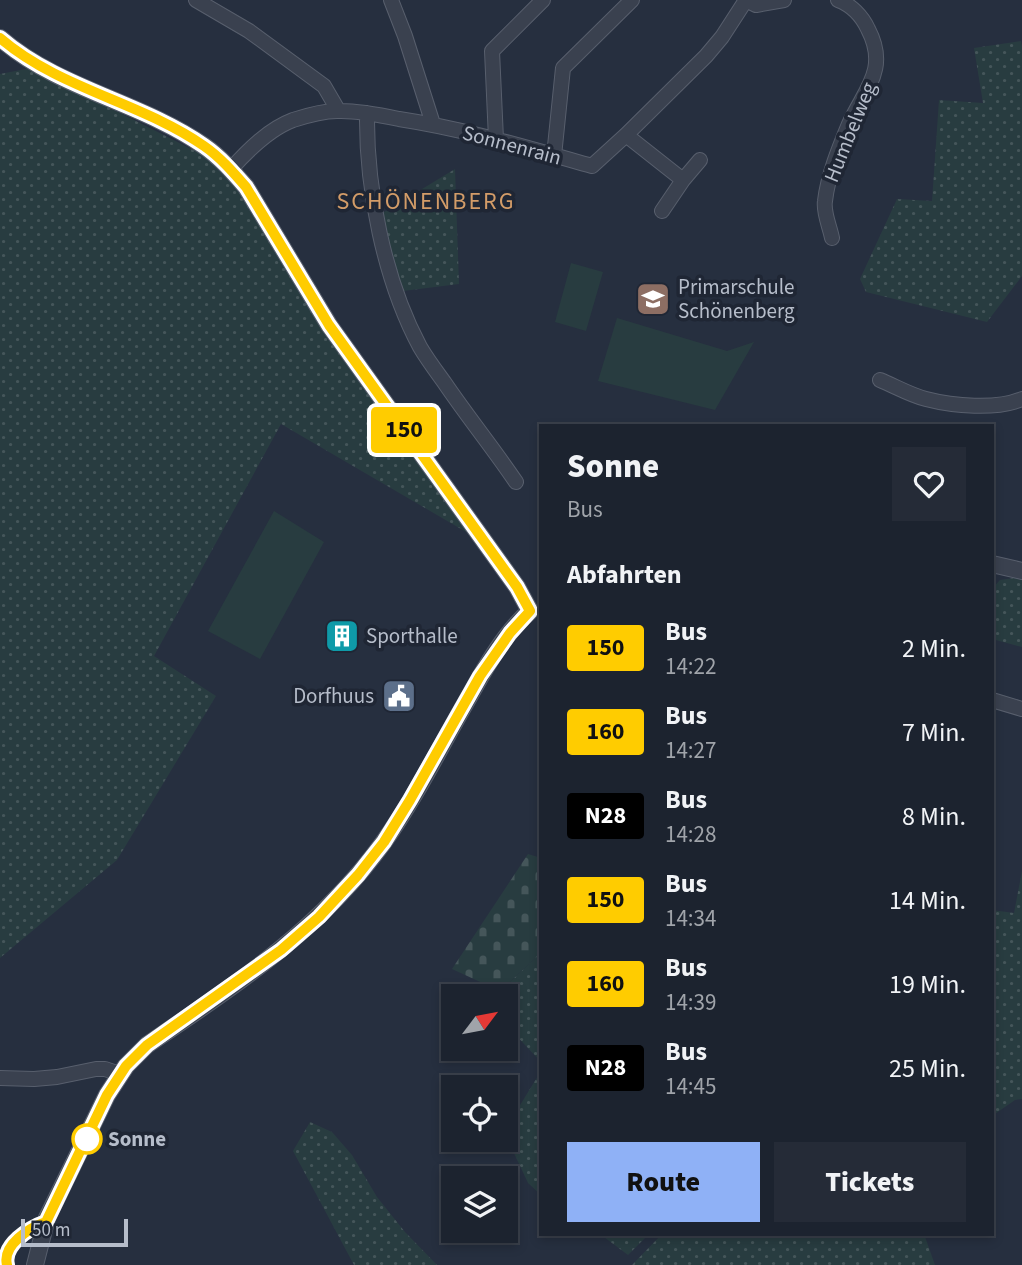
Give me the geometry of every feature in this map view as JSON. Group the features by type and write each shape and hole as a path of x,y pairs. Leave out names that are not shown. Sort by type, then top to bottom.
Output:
{"street":[{"path":"197,0 249,31 324,86 338,110"},
{"name":"Sonnenrain","path":"391,0 433,124"},
{"path":"496,139 492,51 543,0"},
{"path":"554,156 563,68 632,0"},
{"path":"684,180 626,135 706,56 746,0 757,5 784,0"},
{"name":"Humbelweg","path":"832,238 824,204 832,169 850,123 869,88 877,64 874,41 863,20 846,3 838,0"},
{"path":"0,38 38,65 173,127 205,147 231,169 246,187 329,325 535,611 510,633 480,676 410,800 384,842 358,875 319,917 281,950 147,1045 120,1074 47,1218 35,1265"},
{"name":"Sonnenrain","path":"231,169 268,134 291,120 338,110 433,124 592,166 626,135"},
{"path":"367,113 372,192 400,303 421,348 516,482"},
{"path":"662,211 700,159"},
{"path":"880,380 925,399 977,407 1012,403 1022,399"},
{"path":"994,564 1022,571"},
{"path":"994,701 1022,709"},
{"path":"0,1078 57,1077 96,1069 120,1074"}],"green space":[{"path":"1021,41 1022,276 987,322 866,292 860,279 897,199 932,201 939,100 983,103 974,48"},
{"path":"31,68 231,169 485,543 281,424 154,656 216,696 117,860 0,958 0,74"},
{"path":"455,169 459,284 403,291 381,214"},
{"path":"571,263 603,272 586,331 555,322"},
{"path":"617,318 727,351 754,342 715,410 598,381"},
{"path":"274,511 324,542 260,659 208,631"},
{"path":"1000,580 1022,580 1022,647 994,640 994,587"},
{"path":"528,854 539,857 539,955 508,984 485,984 452,969"},
{"path":"1022,871 1022,1099 1015,1100 994,1115 994,910 1014,913"},
{"path":"539,955 539,1060 518,1038 518,984 508,984"},
{"path":"539,1074 539,1193 528,1183 513,1152 518,1152 518,1108"},
{"path":"310,1122 332,1132 352,1155 377,1197 405,1232 437,1265 354,1265 293,1151"},
{"path":"603,1236 647,1236 628,1255"},
{"path":"660,1236 925,1236 935,1265 632,1265"}],"bus line":[{"name":"150","path":"0,38 38,65 173,127 205,147 231,169 246,187 329,325 517,587 530,611 516,625 480,676 384,842 343,892 281,950 147,1045 126,1066 107,1095 46,1222 31,1228 11,1246 6,1254 7,1265"}],"place":[{"name":"Primarschule Schönenberg","path":"653,299"},
{"name":"Sporthalle","path":"342,636"},
{"name":"Dorfhuus","path":"399,696"},
{"name":"Sonne","path":"87,1139"}],"district":[{"name":"SCHÖNENBERG","path":"426,201"}]}
